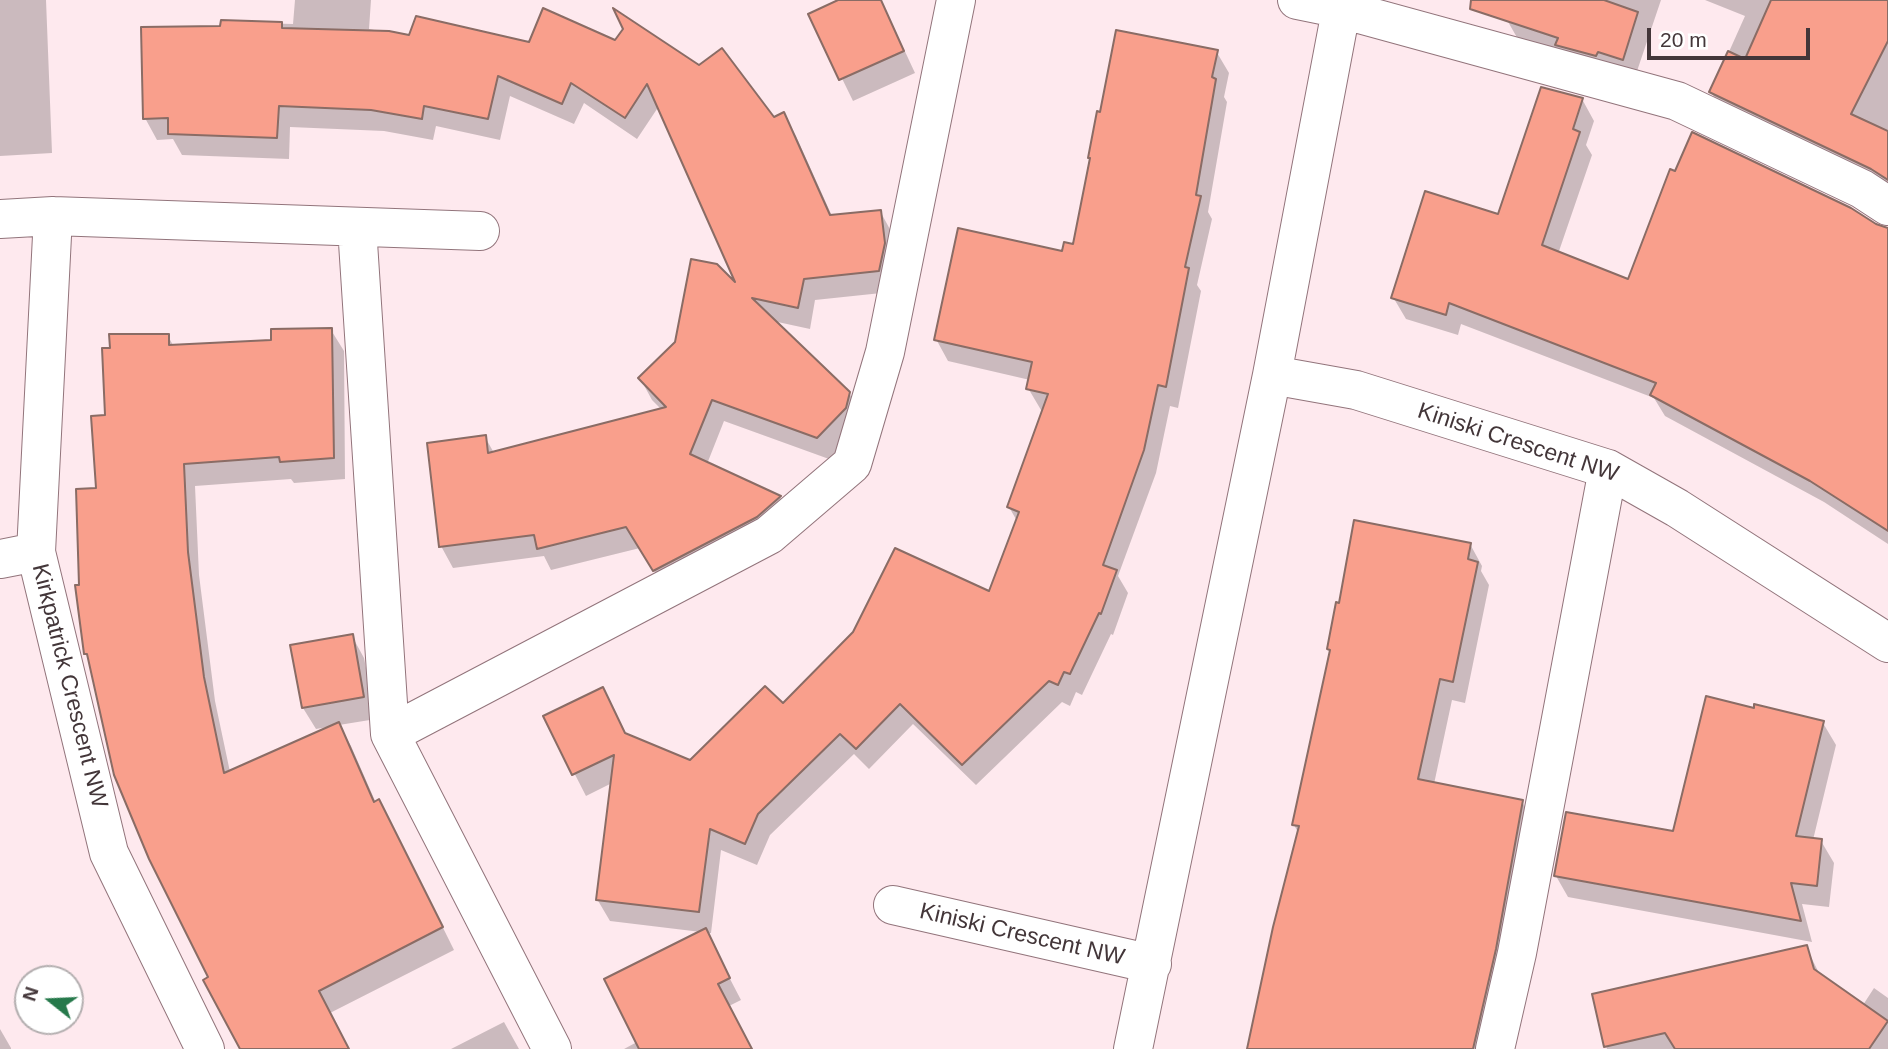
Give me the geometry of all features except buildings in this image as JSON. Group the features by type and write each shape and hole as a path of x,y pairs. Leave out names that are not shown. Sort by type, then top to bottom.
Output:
{"street":[{"path":"390,734 769,535 852,464 885,352 956,0"},
{"path":"1297,0 1342,4 1677,101 1862,188 1888,206"},
{"name":"Kiniski Crescent NW","path":"1133,1049 1272,375 1342,4"},
{"path":"0,219 53,216 480,231"},
{"name":"Kirkpatrick Crescent NW","path":"53,216 18,555 109,853 205,1049"},
{"path":"357,227 390,734 552,1049"},
{"name":"Kiniski Crescent NW","path":"1272,375 1356,390 1608,468 1677,508 1888,643"},
{"path":"1504,1046 1520,940 1608,468"},
{"name":"Kiniski Crescent NW","path":"893,905 1152,964"}]}
